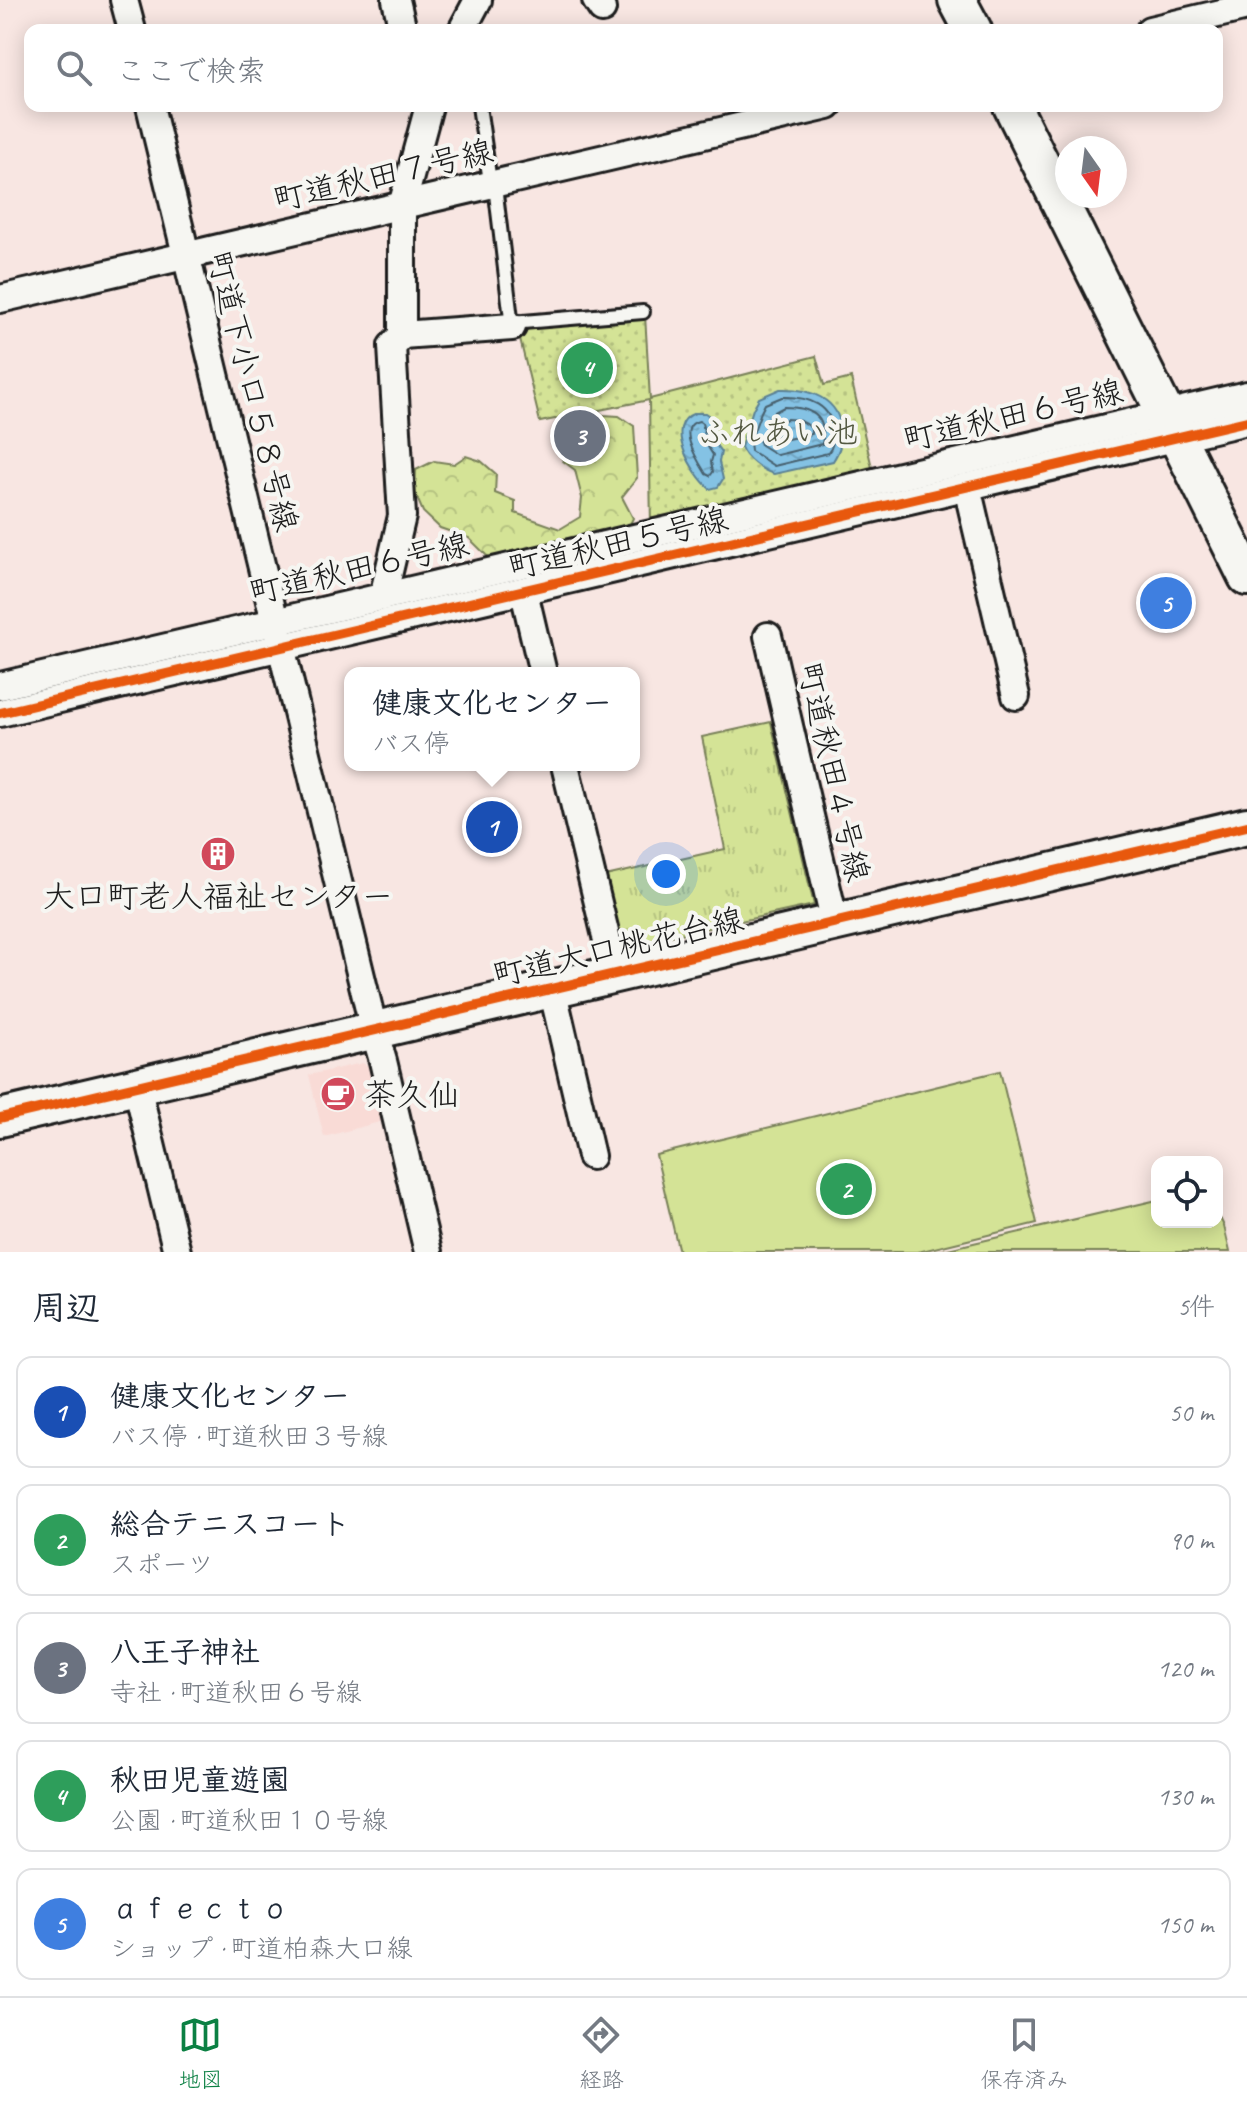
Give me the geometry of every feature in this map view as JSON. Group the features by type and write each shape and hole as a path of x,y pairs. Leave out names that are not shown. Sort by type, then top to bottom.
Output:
{"street":[{"path":"124,0 130,24"},
{"path":"396,0 402,24"},
{"path":"465,24 478,0"},
{"path":"957,0 970,24"},
{"path":"1175,24 1247,7"},
{"name":"町道下小口５８号線","path":"151,112 428,1252"},
{"path":"383,597 402,516 392,346 402,335 402,206 427,112"},
{"name":"町道秋田７号線","path":"0,299 802,112"},
{"path":"1015,112 1247,577"},
{"path":"402,335 512,325"},
{"name":"町道秋田６号線","path":"0,686 383,597 1171,426 1247,395"},
{"name":"町道秋田５号線","path":"0,713 967,487 1171,426 1247,421"},
{"path":"967,487 1016,696"},
{"path":"524,592 542,667"},
{"name":"町道秋田４号線","path":"768,636 835,923"},
{"path":"566,771 615,974"},
{"name":"町道大口桃花台線","path":"0,1118 1247,826"},
{"path":"552,988 591,1156"},
{"path":"137,1086 177,1252"}],"lane":[{"path":"480,112 489,175 496,194 512,325 643,312"}],"shaded area":[{"path":"362,1063 371,1067 383,1121 324,1137 309,1075"}],"green space":[{"name":"ふれあい池","path":"645,315 650,399 816,356 824,385 851,378 874,476 651,528 649,400 540,422 517,327"},
{"path":"584,401 603,415 619,416 634,426 637,478 622,497 633,518 623,539 509,569 486,555 469,538 440,528 423,512 415,493 416,470 434,461 454,464 466,456 481,461 496,474 495,493 515,501 515,513 560,529 580,517 582,498 575,470 563,461 554,436 562,408"},
{"path":"771,722 814,905 630,945 616,935 601,877 725,849 702,737"},
{"path":"1000,1071 1037,1223 918,1252 679,1252 656,1155"},
{"path":"1151,1201 1151,1228 1223,1228 1223,1224 1230,1252 935,1252"}],"water":[{"path":"780,389 811,393 821,397 835,410 841,439 833,461 774,474 759,467 746,455 741,447 753,409 759,398"},
{"path":"695,413 708,415 721,452 719,462 723,479 718,487 710,489 703,482 684,450 681,428 685,419"}],"cycle path":[{"path":"0,713 1247,421"},
{"path":"0,1118 1247,826"}],"place":[{"name":"秋田児童遊園","path":"587,368"},
{"name":"八王子神社","path":"580,436"},
{"name":"ａｆｅｃｔｏ","path":"1166,603"},
{"name":"健康文化センター","path":"492,827"},
{"name":"大口町老人福祉センター","path":"218,854"},
{"name":"茶久仙","path":"338,1094"},
{"name":"総合テニスコート","path":"846,1189"}]}
